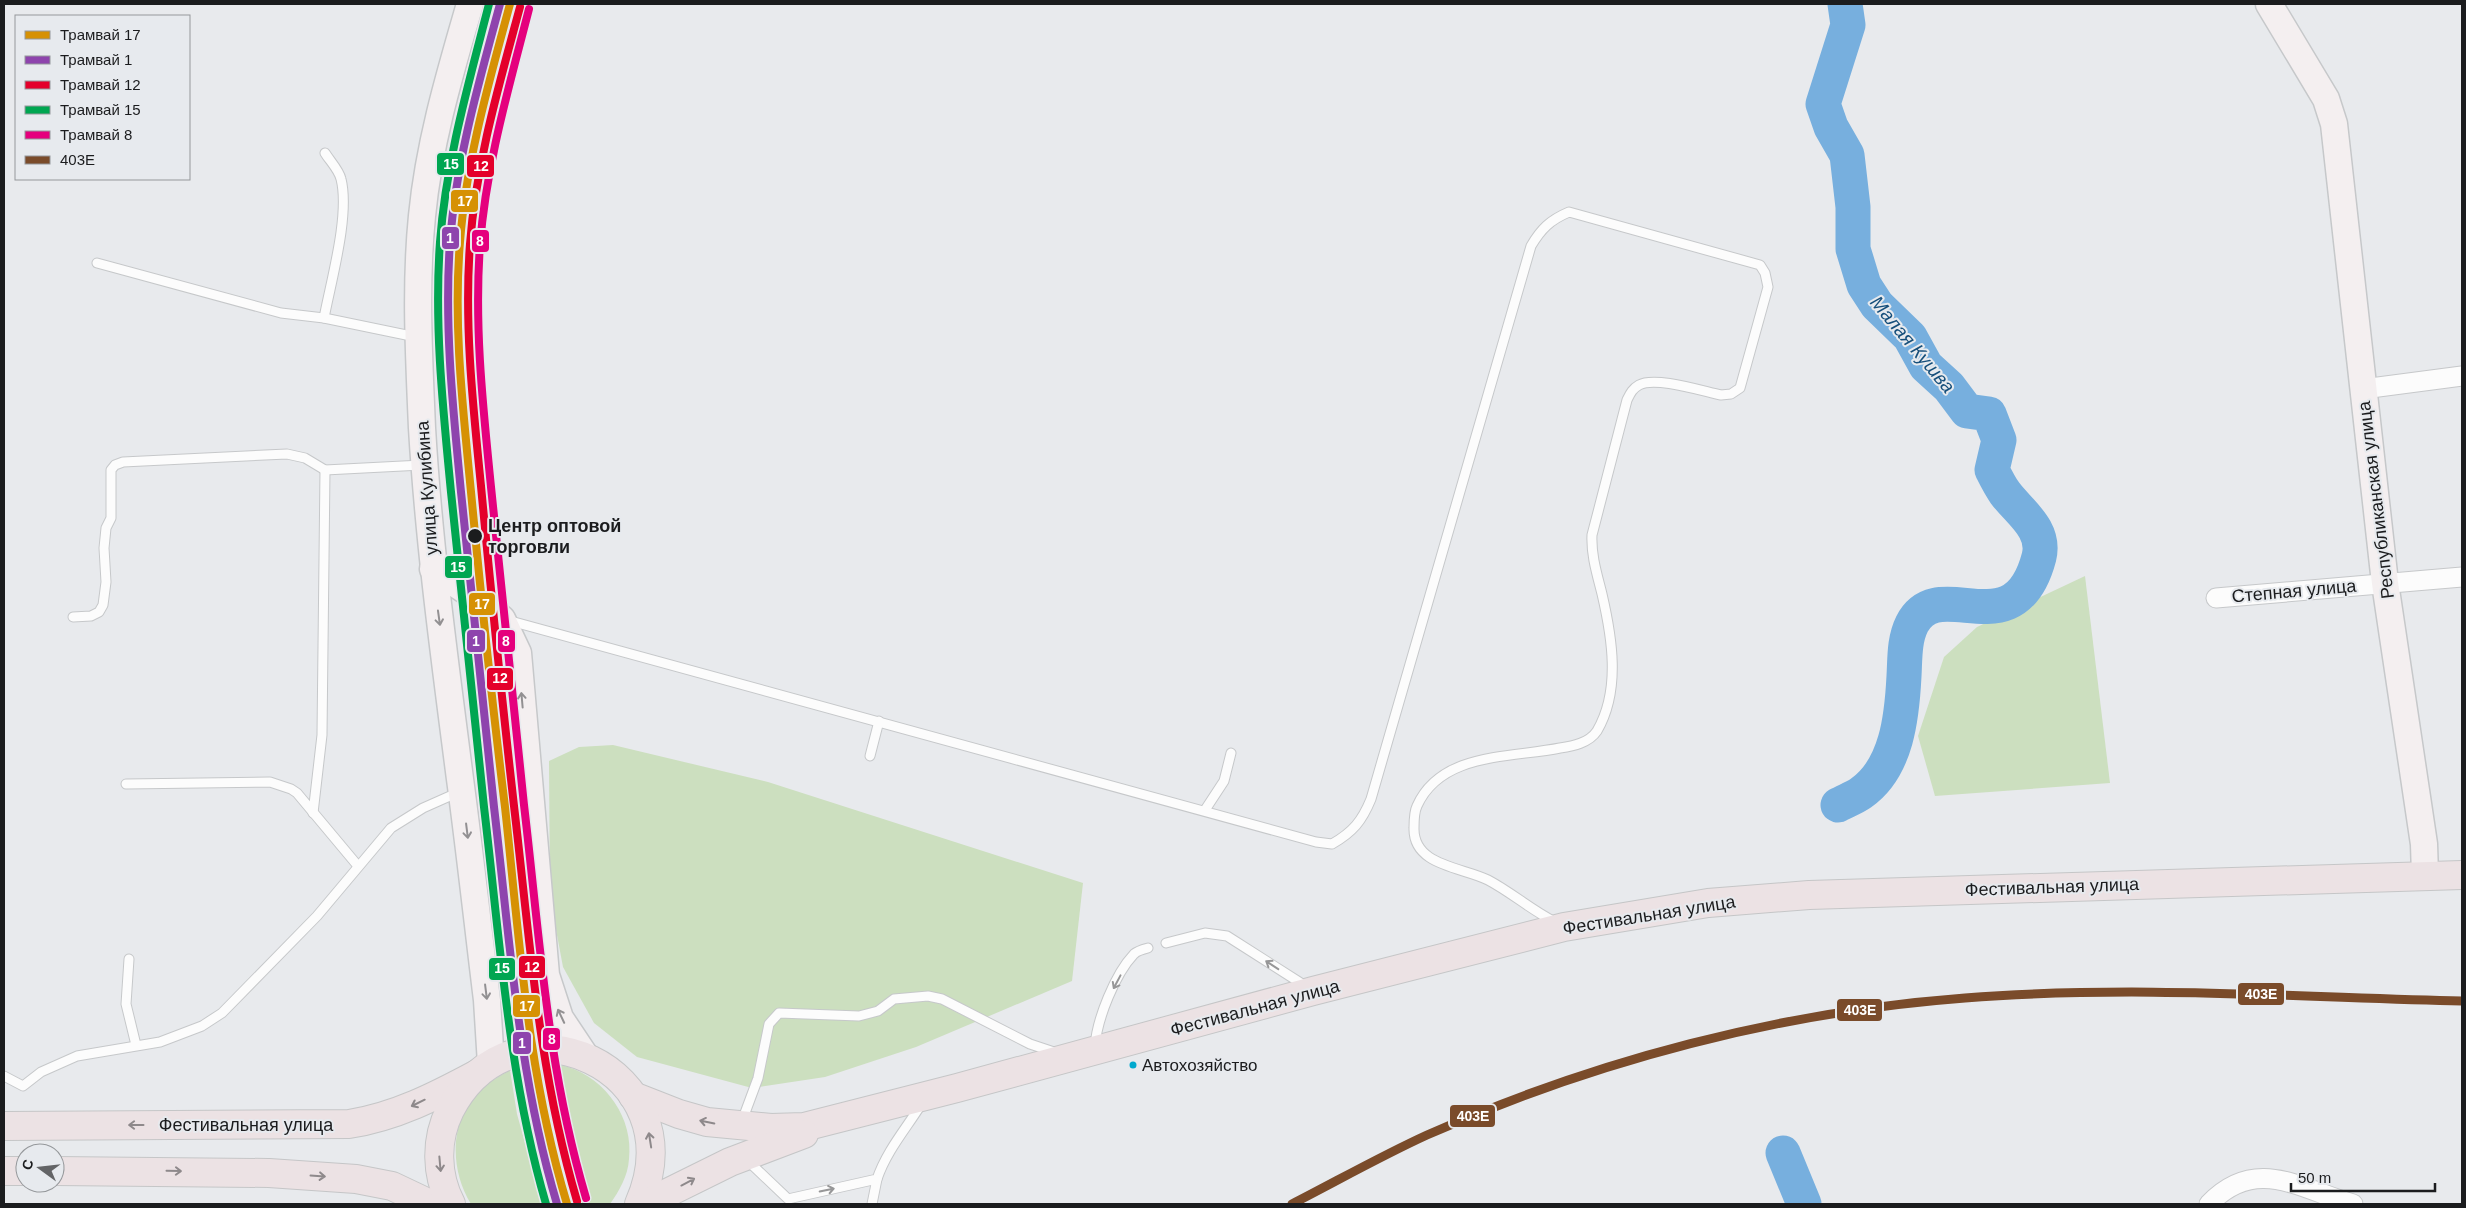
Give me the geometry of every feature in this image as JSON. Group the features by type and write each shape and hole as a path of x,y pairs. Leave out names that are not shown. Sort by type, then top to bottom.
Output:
{"main road":[{"name":"Фестивальная улица","path":"4,1126 349,1124 372,1120 402,1111 517,1053 544,1049 558,1050 586,1057 615,1075 633,1096 679,1114 707,1122 739,1127 804,1126 927,1096 1313,992 1564,927 1708,903 1810,895 2462,875"},
{"path":"451,1204 444,1188 440,1167 442,1130 458,1095 484,1069"},
{"path":"633,1096 644,1118 651,1151 649,1175 638,1204"},
{"name":"Фестивальная улица","path":"645,1204 743,1156 859,1113"},
{"path":"65,1171 269,1174 356,1179 392,1186 430,1204"}],"street":[{"name":"улица Кулибина","path":"470,4 440,114 430,164 419,258 418,338 424,465 433,570 487,1000 484,1069"},
{"name":"Республиканская улица","path":"2269,4 2326,99 2334,124 2385,583 2424,844 2425,875"},
{"path":"2363,389 2462,376"},
{"path":"433,570 481,601 502,619 518,653 546,975 560,1018 586,1057"},
{"name":"Степная улица","path":"2216,598 2462,577"},
{"path":"2209,1204 2235,1184 2259,1177 2283,1180 2353,1204"}],"lane":[{"path":"324,318 342,223 344,195 341,177 325,152"},
{"path":"502,619 1205,810 1316,842 1332,844 1357,827 1364,816 1531,246 1542,228 1554,218 1568,212 1760,265 1765,274 1768,287 1740,388 1735,392 1721,395 1656,382 1640,384 1632,390 1627,400 1592,535 1591,551 1605,606 1613,655 1606,707 1596,732 1579,745 1476,761 1455,767 1440,776 1427,789 1416,808 1414,836 1418,849 1431,859 1488,880 1533,911 1564,927"},
{"path":"97,263 281,313 324,318 418,338"},
{"path":"73,617 91,616 99,612 103,605 106,582 104,548 106,528 112,518 111,470 115,465 123,462 287,454 305,458 324,470 424,465"},
{"path":"313,812 322,735 324,470"},
{"path":"870,756 879,721"},
{"path":"1205,810 1224,781 1231,753"},
{"path":"126,784 270,782 291,788 358,866"},
{"path":"4,1076 23,1086 42,1072 77,1056 160,1042 180,1035 222,1013 317,916 391,828 423,808 462,791"},
{"path":"1166,943 1205,933 1214,932 1227,936 1313,992"},
{"path":"739,1127 758,1078 769,1024 779,1013 858,1016 878,1011 894,999 928,996 942,999 1030,1044 1083,1055 1104,1007 1135,953 1148,948"},
{"path":"129,958 126,1004 136,1045"},
{"path":"872,1204 882,1163 892,1144 927,1096"},
{"path":"743,1156 790,1201 877,1179"}],"green space":[{"path":"2085,576 2110,783 1935,796 1918,736 1944,657 1977,627"},
{"path":"613,745 768,782 1083,883 1072,981 916,1047 825,1077 752,1088 637,1057 594,1023 563,967 550,898 549,761 579,747"},
{"path":"538,1063 564,1066 582,1073 605,1091 622,1115 627,1129 629,1159 622,1183 610,1204 572,1204"},
{"path":"510,1070 517,1114 542,1204 471,1204 458,1174 456,1141 459,1125 465,1110 474,1096 487,1084"}],"waterway":[{"name":"Малая Кушва","path":"1838,805 1858,795 1873,782 1883,770 1890,756 1899,724 1906,643 1912,624 1924,610 1940,605 1995,606 2012,600 2027,585 2039,557 2040,547 2035,529 2005,493 1992,470 1999,440 1989,414 1967,411 1949,387 1926,366 1910,337 1877,305 1864,285 1853,249 1853,207 1847,155 1831,127 1823,104 1848,25 1845,4"},
{"name":"Малая Кушва","path":"1783,1153 1804,1204"}],"tram line":[{"name":"15","path":"489,4 466,92 447,182 438,273 440,367 463,610 507,1007 523,1106 546,1204"},
{"name":"1","path":"500,4 469,122 457,182 448,273 450,367 473,610 517,1007 533,1106 557,1204"},
{"name":"17","path":"510,4 479,122 467,182 458,273 458,336 462,398 491,689 527,1007 543,1105 553,1154 567,1204"},
{"name":"12","path":"520,7 489,124 477,184 468,274 470,365 505,726 537,1005 553,1103 577,1201"},
{"name":"8","path":"529,9 499,126 487,185 478,275 480,366 503,606 546,1003 562,1100 586,1198"}],"transit line":[{"name":"403Е","path":"1292,1204 1427,1135 1491,1108 1557,1084 1623,1062 1690,1044 1758,1028 1827,1015 1965,998 2089,992 2214,993 2462,1001"}],"place":[{"name":"Центр оптовой торговли","path":"475,536"},
{"name":"Автохозяйство","path":"1133,1065"}]}
